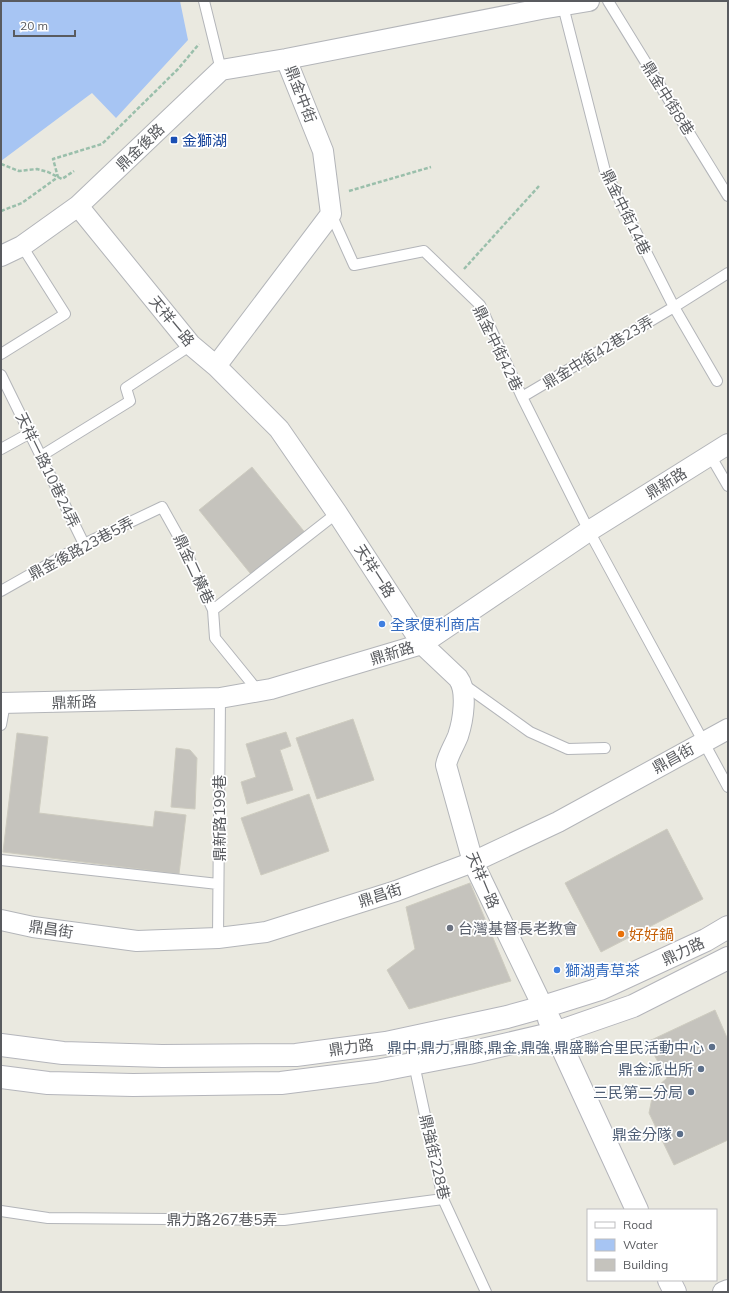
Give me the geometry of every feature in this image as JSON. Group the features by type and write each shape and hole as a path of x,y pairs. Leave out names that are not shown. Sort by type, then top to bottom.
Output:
{"street":[{"name":"鼎金中街","path":"330,205 323,151 286,59 540,5 563,6 586,1"},
{"path":"221,70 286,59"},
{"name":"鼎金後路","path":"1,256 22,246 78,206 221,70"},
{"path":"216,366 330,205"},
{"name":"天祥一路","path":"78,206 191,345 216,366 279,429 337,513 422,644 461,682 463,689 463,707 460,725 456,740 447,758 446,765 472,862 543,1007 637,1209"},
{"name":"鼎新路","path":"3,703 220,698 271,689 422,644 589,531 728,444"},
{"name":"鼎昌街","path":"1,920 33,927 137,941 218,938 266,932 396,891 472,862 558,822 728,728"},
{"name":"鼎力路","path":"1,1045 64,1053 162,1056 296,1055 386,1043 507,1017 600,989 706,940 728,928"},
{"name":"鼎力路","path":"1,1077 48,1083 134,1085 281,1083 376,1071 469,1053 555,1033 633,1006 728,958"},
{"path":"670,1281 675,1292"},
{"path":"723,1292 728,1290"}],"lane":[{"path":"204,1 221,70"},
{"name":"鼎金中街8巷","path":"608,1 728,196"},
{"name":"鼎金中街14巷","path":"563,6 605,172 674,307 717,381"},
{"name":"鼎金中街42巷","path":"330,205 354,265 424,251 480,305 522,397 589,531 728,787"},
{"path":"1,354 65,314 22,246"},
{"name":"鼎金中街42巷23弄","path":"522,397 674,307 728,273"},
{"path":"41,456 130,401 126,388 191,345"},
{"name":"天祥一路10巷24弄","path":"1,375 84,544"},
{"path":"1,449 30,433"},
{"path":"710,455 728,486"},
{"name":"鼎金後路23巷5弄","path":"1,591 84,544 162,507"},
{"name":"鼎金二橫巷","path":"162,507 181,541 213,610 215,638 258,691"},
{"path":"213,610 337,513"},
{"path":"461,682 530,732 568,749 604,748"},
{"name":"鼎新路199巷","path":"218,938 220,698"},
{"path":"1,725 3,703"},
{"path":"1,860 218,884"},
{"name":"鼎強街228巷","path":"410,1038 414,1064 443,1200 486,1292"},
{"name":"鼎力路267巷5弄","path":"1,1211 48,1218 284,1220 443,1200"}],"path":[{"path":"58,177 53,159 102,144 178,69 201,41"},
{"path":"1,164 19,172 37,169 48,172 62,179 74,171"},
{"path":"330,205 431,167"},
{"path":"1,211 22,203 58,177"},
{"path":"454,280 540,186"}],"water":[{"path":"1,1 180,1 188,40 116,118 92,93 1,161"}],"building":[{"path":"252,467 307,535 254,578 199,510"},
{"path":"353,719 374,780 317,799 296,738"},
{"path":"286,732 291,746 280,750 293,790 247,804 241,782 256,777 246,744"},
{"path":"17,733 48,737 39,813 153,827 155,811 186,815 179,874 3,852"},
{"path":"176,748 190,750 197,758 195,809 171,807"},
{"path":"309,794 329,851 261,875 241,818"},
{"path":"667,829 703,899 601,952 565,883"},
{"name":"台灣基督長老教會","path":"470,883 511,981 409,1009 387,970 415,949 406,907"},
{"name":"三民第二分局","path":"715,1010 728,1040 728,1140 674,1165 649,1113 652,1098 657,1087 667,1078 647,1042"}],"place":[{"name":"金獅湖","path":"174,140"},
{"name":"全家便利商店","path":"382,624"},
{"name":"台灣基督長老教會","path":"450,928"},
{"name":"好好鍋","path":"621,934"},
{"name":"獅湖青草茶","path":"557,970"},
{"name":"鼎中,鼎力,鼎膝,鼎金,鼎強,鼎盛聯合里民活動中心","path":"712,1047"},
{"name":"鼎金派出所","path":"701,1069"},
{"name":"三民第二分局","path":"691,1092"},
{"name":"鼎金分隊","path":"680,1134"}]}
